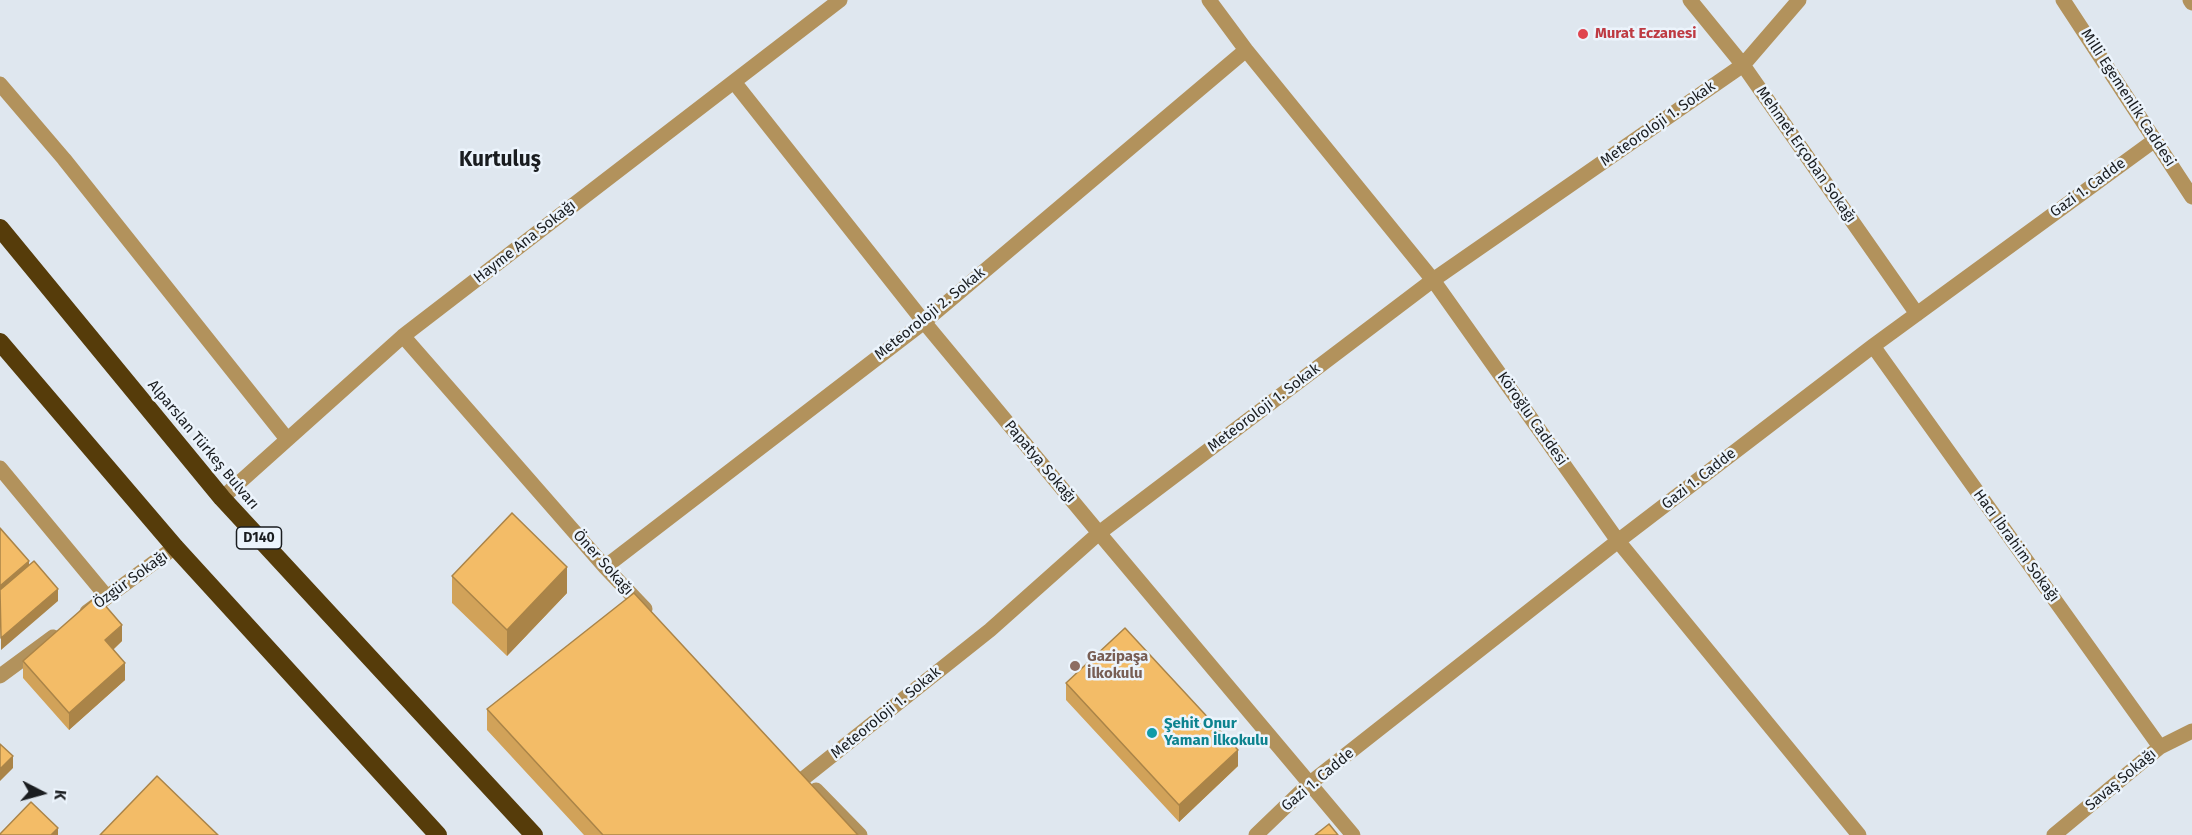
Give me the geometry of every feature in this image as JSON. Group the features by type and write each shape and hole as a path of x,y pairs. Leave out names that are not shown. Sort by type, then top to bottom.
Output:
{"highway":[{"name":"Alparslan Türkeş Bulvarı","path":"0,228 222,498 534,835"},
{"path":"0,342 175,547 438,835"}],"street":[{"name":"Hayme Ana Sokağı","path":"222,498 403,336 840,0"},
{"name":"Köroğlu Caddesi","path":"1209,0 1246,50 1433,280 1618,541 1859,835"},
{"name":"Mehmet Erçoban Sokağı","path":"1690,0 1743,65 1917,314"},
{"name":"Meteoroloji 1. Sokak","path":"860,835 800,774 990,630 1099,533 1433,280 1743,65 1799,0"},
{"name":"Milli Egemenlik Caddesi","path":"2063,0 2192,197"},
{"name":"Meteoroloji 2. Sokak","path":"605,567 924,322 1246,50"},
{"name":"Papatya Sokağı","path":"734,82 924,322 1353,835"},
{"path":"0,84 64,159 287,439"},
{"name":"Gazi 1. Cadde","path":"1256,835 1309,784 1618,541 1873,346 2155,140"},
{"name":"Öner Sokağı","path":"403,336 605,567 653,618"},
{"name":"Hacı İbrahim Sokağı","path":"1873,346 2160,747"},
{"path":"0,468 107,597"},
{"name":"Özgür Sokağı","path":"0,676 175,547"},
{"name":"Savaş Sokağı","path":"2054,835 2160,747 2192,731"}],"building":[{"path":"512,513 567,567 507,630 452,576"},
{"path":"0,528 29,561 0,586"},
{"path":"34,561 58,589 1,638 0,590"},
{"path":"634,593 858,835 603,835 487,709"},
{"path":"97,596 122,625 105,640 125,663 69,713 23,661"},
{"name":"Şehit Onur Yaman İlkokulu","path":"1125,628 1238,750 1179,805 1066,683"},
{"path":"0,744 13,756 0,769"},
{"path":"157,776 218,835 100,835"},
{"path":"31,802 58,828 51,835 1,835 0,834"},
{"path":"1329,824 1338,835 1315,835"}],"place":[{"name":"Murat Eczanesi","path":"1583,34"},
{"name":"Gazipaşa İlkokulu","path":"1075,666"},
{"name":"Şehit Onur Yaman İlkokulu","path":"1152,733"}],"district":[{"name":"Kurtuluş","path":"500,160"}]}
